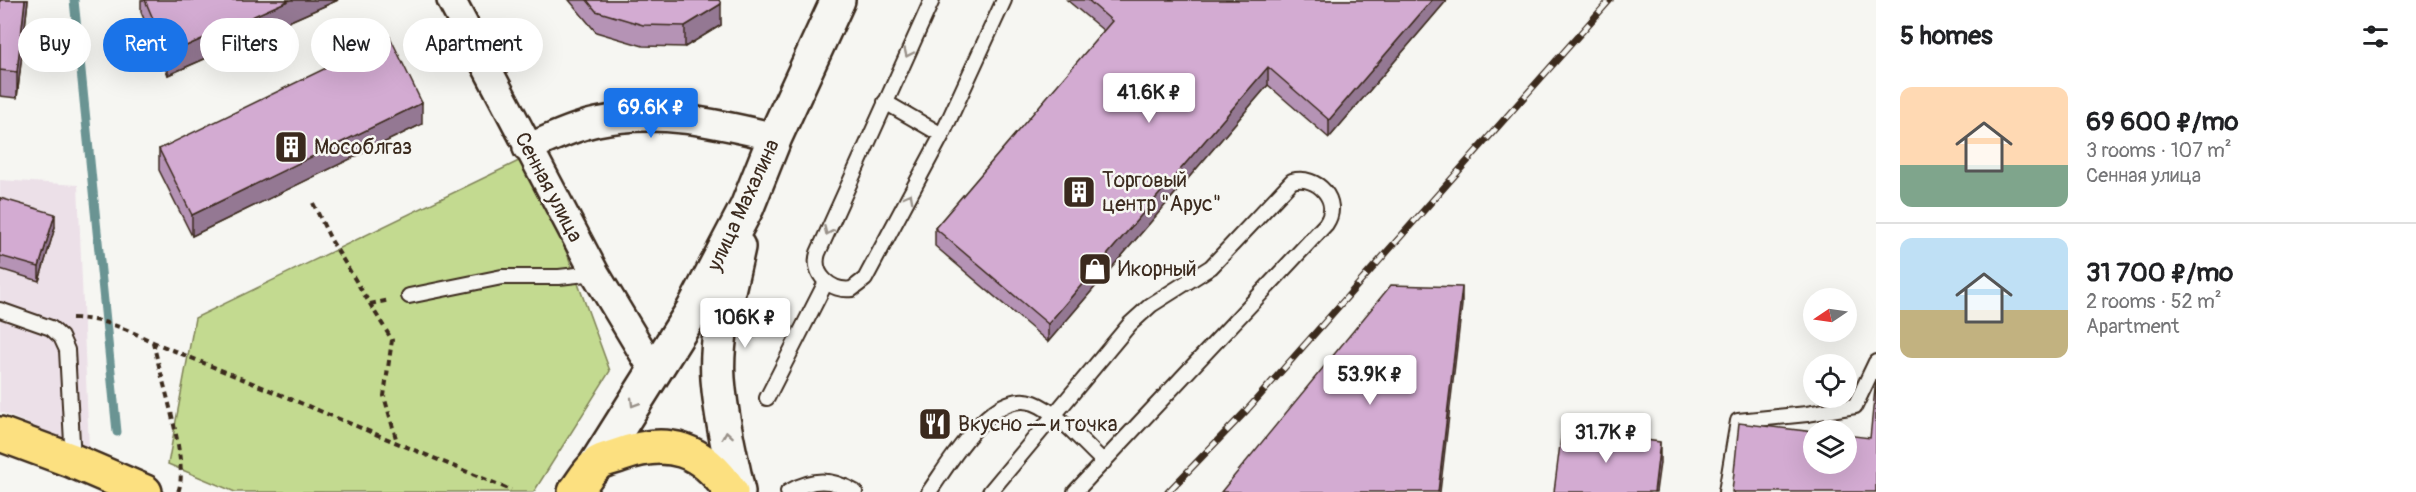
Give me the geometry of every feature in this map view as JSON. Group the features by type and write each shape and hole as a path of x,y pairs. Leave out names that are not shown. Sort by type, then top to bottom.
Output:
{"main road":[{"path":"0,434 73,461 145,492"},
{"path":"596,464 643,447 668,446 686,450 708,463 731,492"},
{"name":"улица Махалина","path":"575,492 596,464"}],"street":[{"name":"Сенная улица","path":"451,0 527,148 595,273 654,370"},
{"name":"улица Махалина","path":"596,464 693,310 747,207 775,137 838,0"},
{"path":"527,148 567,131 596,122 641,116 715,123 775,137"},
{"path":"738,492 718,378 721,329 747,207"}],"lane":[{"path":"932,0 818,253 816,260 818,273 826,282 837,288 845,290 860,285 942,135 1004,0"},
{"path":"885,102 942,135"},
{"path":"990,492 1130,324 1151,305 1211,267 1292,180 1301,178 1317,185 1330,200 1331,217 1326,224 1075,492"},
{"path":"409,296 502,277 559,277 595,273"},
{"path":"767,398 826,282"},
{"path":"0,310 51,328 62,337 67,350 73,461"},
{"path":"1726,492 1738,421 1807,414 1855,406 1876,362"},
{"path":"929,492 985,417 1011,402 1025,401 1035,404 1054,416 1104,462"},
{"path":"788,492 813,482 826,481 840,483 855,492"},
{"path":"813,482 832,492"}],"path":[{"path":"313,203 331,240 392,340 384,396 398,442"},
{"path":"96,319 117,325 511,490"},
{"path":"153,342 178,446 182,482 177,492"}],"shaded area":[{"path":"0,180 78,185 89,449 0,412"}],"green space":[{"path":"531,155 610,371 533,492 235,492 168,464 195,318"}],"building":[{"path":"0,0 25,0 23,18 18,18 17,72 0,70"},
{"path":"145,0 290,0 249,18 200,18 200,40 188,45 188,18 153,18"},
{"path":"587,0 719,0 721,4 685,26 643,25 596,11"},
{"name":"Торговый центр \"Арус\"","path":"1088,0 1432,0 1329,120 1268,67 1048,324 935,228 1112,21"},
{"name":"Мособлгаз","path":"391,39 403,64 403,72 407,72 422,103 192,215 159,149 318,72 391,72"},
{"path":"0,198 55,214 39,267 0,256"},
{"path":"1391,285 1462,287 1438,492 1221,492"},
{"path":"1876,379 1876,492 1732,492 1739,423 1803,431 1803,474 1857,474 1857,436 1870,438"},
{"path":"1562,429 1660,442 1654,492 1554,492"}],"waterway":[{"path":"74,0 117,432"}],"railway":[{"path":"1168,492 1247,410 1610,0"}],"place":[{"name":"Мособлгаз","path":"291,147"},
{"name":"Торговый центр \"Арус\"","path":"1079,192"},
{"name":"Икорный","path":"1095,269"},
{"name":"Вкусно — и точка","path":"935,424"}]}
